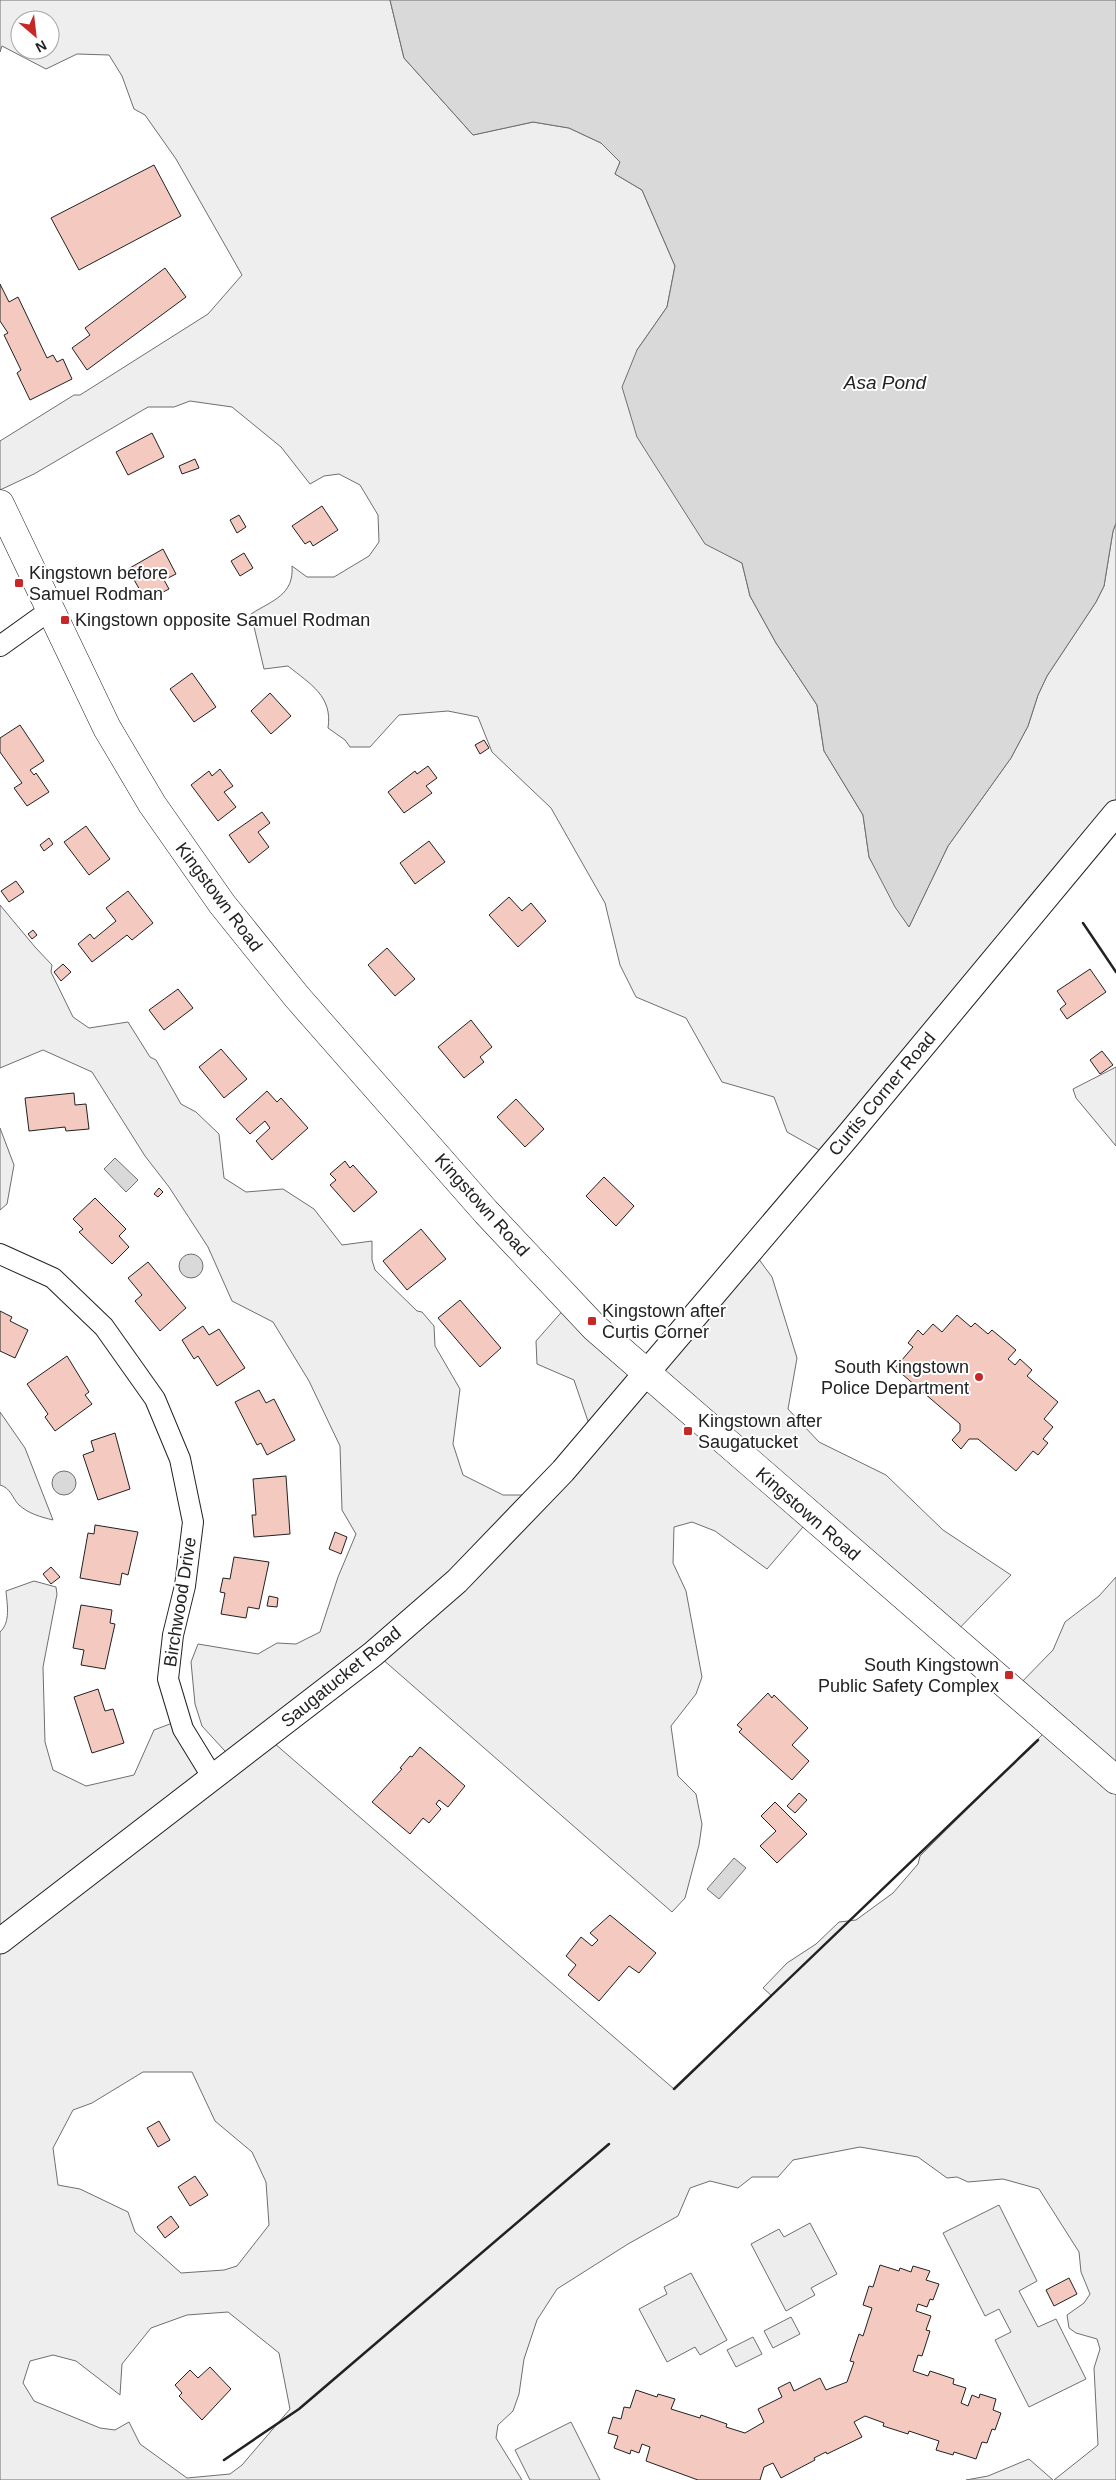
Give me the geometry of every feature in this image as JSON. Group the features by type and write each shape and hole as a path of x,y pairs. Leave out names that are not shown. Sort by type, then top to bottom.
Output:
{"main road":[{"name":"Kingstown Road","path":"0,504 49,611 112,736 178,844 222,904 297,997 486,1212 595,1328 1116,1780"}],"street":[{"path":"0,646 49,611"},
{"name":"Curtis Corner Road","path":"645,1373 847,1137 1116,813"},
{"name":"Birchwood Drive","path":"0,1254 53,1278 104,1327 155,1399 180,1459 193,1522 185,1586 173,1634 168,1679 184,1729 213,1778"},
{"name":"Saugatucket Road","path":"0,1941 373,1654 457,1581 563,1472 645,1373"}],"shaded area":[{"path":"0,0 390,0 404,58 473,135 533,122 569,128 601,143 620,162 615,174 642,190 675,266 667,307 637,350 705,543 742,563 750,596 776,643 817,705 824,751 863,815 869,857 909,927 948,846 1011,758 1028,726 1038,695 1047,676 1096,602 1104,586 1116,523 1116,827 828,1155 787,1132 774,1097 722,1082 686,1018 636,997 620,965 605,903 551,808 492,752 478,717 448,711 399,715 370,747 350,747 345,740 328,728 329,717 327,707 312,685 288,666 264,669 251,614 280,596 286,590 292,576 292,566 307,577 334,577 369,556 379,542 378,515 360,485 339,474 324,476 310,484 281,447 232,407 190,401 174,407 148,407 34,474 0,490 0,441 74,395 80,395 208,314 242,275 176,159 145,115 134,109 122,76 109,55 77,54 46,69 29,60 60,60 60,10 10,10 10,50 2,46 0,52"},
{"path":"0,905 52,965 51,972 73,1017 89,1028 128,1022 150,1057 156,1060 181,1104 196,1112 219,1134 224,1178 246,1192 283,1189 314,1209 342,1245 372,1241 372,1260 375,1270 417,1311 422,1312 434,1326 435,1346 460,1389 453,1444 463,1475 503,1495 544,1495 594,1439 574,1380 537,1364 536,1341 566,1307 639,1369 755,1254 772,1277 797,1358 788,1409 819,1442 886,1475 943,1530 1011,1575 950,1638 809,1520 767,1569 715,1531 692,1522 674,1527 673,1563 686,1591 702,1677 696,1694 671,1726 678,1776 696,1794 702,1824 699,1845 685,1898 672,1912 381,1658 274,1743 674,2089 772,1996 763,1988 787,1963 816,1944 839,1922 856,1920 893,1893 918,1864 920,1856 1048,1729 1012,1692 1053,1650 1065,1622 1099,1596 1116,1577 1116,2480 1054,2480 1098,2445 1094,2368 1100,2349 1097,2339 1076,2333 1069,2328 1067,2315 1084,2303 1090,2294 1081,2272 1079,2252 1039,2189 1003,2179 968,2182 957,2177 947,2178 918,2157 860,2147 793,2160 778,2177 752,2177 738,2188 710,2181 690,2188 678,2216 628,2244 557,2289 537,2320 524,2359 519,2394 513,2411 498,2425 496,2438 522,2480 0,2480 0,1632 7,1618 6,1591 34,1581 56,1587 57,1594 43,1667 45,1742 53,1770 86,1786 134,1775 154,1730 175,1722 209,1786 235,1762 202,1726 195,1704 191,1662 198,1644 258,1654 277,1643 296,1644 320,1632 338,1577 356,1534 342,1510 340,1446 309,1381 273,1322 232,1301 208,1247 169,1187 145,1156 92,1072 43,1050 0,1068","holes":["143,2072 192,2072 215,2121 252,2152 266,2182 269,2225 237,2266 224,2270 181,2273 135,2232 128,2212 80,2189 58,2185 53,2148 73,2110 92,2103","228,2312 279,2353 290,2409 242,2465 230,2474 187,2478 140,2444 129,2422 115,2430 100,2428 34,2401 23,2383 30,2361 53,2355 76,2361 120,2395 122,2364 151,2328 187,2315"]},
{"path":"1116,1067 1116,1146 1076,1098 1073,1089"},
{"path":"0,1128 14,1165 7,1204 0,1210"},
{"path":"0,1412 25,1448 53,1520 27,1511 4,1486 0,1485"},
{"path":"999,2205 1037,2281 1019,2291 1038,2327 1056,2319 1086,2379 1029,2407 995,2340 1011,2332 999,2309 985,2316 943,2233"},
{"path":"810,2223 837,2274 811,2288 815,2295 786,2311 751,2244 779,2229 784,2237"},
{"path":"691,2273 727,2340 700,2355 695,2347 667,2362 639,2309 667,2294 664,2287"},
{"path":"791,2317 800,2334 773,2348 764,2331"},
{"path":"753,2337 762,2354 736,2367 727,2350"},
{"path":"571,2422 600,2480 530,2480 515,2450"},
{"path":"1029,2459 1053,2480 966,2480 988,2476"}],"water":[{"name":"Asa Pond","path":"390,0 1116,0 1116,523 1104,586 1096,602 1047,676 1038,695 1028,726 1011,758 948,846 909,927 895,907 869,857 863,815 824,751 817,705 776,643 750,596 742,563 705,544 637,437 622,387 637,350 667,307 675,266 642,190 615,174 620,162 601,143 569,128 533,122 473,135 404,58"},
{"path":"115,1158 138,1180 126,1192 104,1169"},
{"path":"191,1254 199,1258 203,1266 199,1274 191,1278 183,1274 179,1266 183,1258"},
{"path":"64,1471 69,1472 75,1478 75,1488 69,1494 64,1495 59,1494 53,1488 52,1483 53,1478 59,1472"},
{"path":"734,1858 746,1868 719,1899 707,1889"}],"building":[{"path":"154,165 181,216 79,270 51,218"},
{"path":"165,268 186,297 87,370 72,348 90,335 85,328"},
{"path":"0,284 9,302 18,297 47,358 53,355 57,362 63,359 72,379 30,400 17,373 21,370 4,335 8,333 0,321"},
{"path":"152,433 164,457 128,475 116,452"},
{"path":"195,459 199,468 182,474 179,466"},
{"path":"322,506 338,530 313,546 310,541 305,544 292,526"},
{"path":"239,515 246,527 237,533 230,520"},
{"path":"163,549 176,574 164,580 169,589 146,601 128,569"},
{"path":"244,553 253,568 240,576 231,561"},
{"path":"192,673 216,707 194,722 170,689"},
{"path":"270,693 291,716 271,734 251,711"},
{"path":"20,725 44,761 30,770 34,775 36,773 49,792 27,806 14,788 22,783 0,752 0,738"},
{"path":"484,740 489,748 480,754 475,745"},
{"path":"428,766 437,778 426,786 432,793 404,813 388,792 415,771 417,774"},
{"path":"220,769 233,786 224,792 236,807 218,821 191,785 209,771 212,776"},
{"path":"262,812 270,823 258,832 269,847 249,863 229,835"},
{"path":"86,826 110,859 89,875 64,842"},
{"path":"49,838 53,844 44,851 40,845"},
{"path":"429,841 445,862 415,884 400,863"},
{"path":"16,881 24,892 9,902 1,891"},
{"path":"128,891 153,923 132,940 127,935 92,962 78,944 90,934 94,939 116,921 106,908"},
{"path":"509,897 522,911 531,903 546,921 518,947 489,915"},
{"path":"33,930 37,935 32,939 28,934"},
{"path":"387,948 415,979 395,996 368,965"},
{"path":"63,964 71,972 61,981 54,972"},
{"path":"1090,969 1106,992 1067,1019 1060,1009 1066,1004 1057,991"},
{"path":"178,989 193,1008 164,1030 149,1010"},
{"path":"471,1020 492,1047 480,1057 484,1062 464,1078 438,1047"},
{"path":"221,1049 247,1079 224,1098 199,1067"},
{"path":"1102,1051 1113,1065 1100,1074 1090,1060"},
{"path":"267,1091 277,1102 281,1098 308,1128 272,1160 256,1141 270,1128 265,1121 250,1134 236,1119"},
{"path":"74,1093 75,1105 86,1104 89,1129 66,1131 65,1127 29,1131 25,1098"},
{"path":"516,1099 544,1129 525,1147 497,1117"},
{"path":"345,1161 350,1168 353,1165 377,1192 354,1212 330,1185 336,1180 330,1174"},
{"path":"604,1177 634,1206 616,1226 586,1196"},
{"path":"159,1188 163,1192 158,1197 154,1194"},
{"path":"95,1198 126,1229 119,1236 129,1247 112,1264 79,1232 83,1229 73,1219"},
{"path":"421,1229 446,1259 407,1290 383,1261"},
{"path":"148,1262 186,1308 160,1331 135,1301 142,1295 128,1278"},
{"path":"460,1300 501,1348 480,1367 438,1318"},
{"path":"0,1311 12,1317 10,1321 28,1330 15,1358 0,1351"},
{"path":"957,1315 971,1327 975,1323 988,1334 992,1330 1016,1350 1008,1359 1015,1365 1020,1359 1032,1370 1027,1376 1058,1402 1044,1419 1053,1427 1043,1439 1048,1443 1038,1455 1033,1451 1016,1471 978,1439 969,1439 961,1449 952,1440 960,1431 960,1424 895,1368 913,1347 908,1343 918,1330 923,1335 933,1324 942,1332"},
{"path":"203,1326 209,1335 219,1329 245,1368 217,1386 198,1356 194,1359 182,1340"},
{"path":"67,1356 89,1392 85,1395 92,1404 55,1431 45,1417 48,1414 27,1384"},
{"path":"259,1390 266,1403 274,1399 295,1440 267,1455 261,1443 257,1445 235,1402"},
{"path":"115,1433 130,1489 98,1500 83,1455 94,1451 91,1441"},
{"path":"286,1476 290,1534 254,1537 252,1515 256,1515 253,1479"},
{"path":"95,1525 138,1532 128,1575 122,1573 120,1585 80,1578 88,1533 94,1534"},
{"path":"335,1532 347,1537 341,1554 329,1549"},
{"path":"234,1557 269,1562 259,1609 248,1607 246,1618 221,1614 225,1593 220,1592 223,1578 230,1579"},
{"path":"51,1567 60,1577 51,1584 43,1574"},
{"path":"269,1596 278,1598 277,1607 267,1606"},
{"path":"81,1605 112,1610 110,1623 115,1624 105,1669 81,1665 84,1650 73,1648"},
{"path":"98,1689 105,1711 113,1709 124,1743 92,1753 74,1697"},
{"path":"768,1693 772,1698 774,1695 808,1728 792,1745 809,1761 792,1780 739,1732 742,1729 737,1725"},
{"path":"420,1747 465,1786 448,1807 439,1800 436,1804 441,1809 429,1823 423,1818 410,1834 372,1802 402,1769 400,1768 410,1756 412,1757"},
{"path":"799,1793 807,1800 795,1813 787,1806"},
{"path":"775,1802 807,1834 777,1863 760,1846 776,1831 761,1816"},
{"path":"610,1915 656,1953 639,1973 629,1966 599,2001 568,1975 576,1965 566,1956 581,1937 592,1946 598,1940 590,1933"},
{"path":"159,2121 170,2140 158,2147 147,2128"},
{"path":"195,2176 208,2195 190,2206 178,2187"},
{"path":"171,2216 179,2227 165,2238 157,2227"},
{"path":"880,2265 899,2271 900,2268 911,2272 913,2266 930,2271 926,2280 939,2284 933,2300 930,2299 927,2307 918,2304 916,2311 931,2316 926,2330 930,2331 922,2356 918,2355 913,2371 928,2376 930,2371 954,2379 953,2384 966,2388 961,2403 968,2406 972,2395 979,2398 980,2394 996,2399 993,2410 1001,2413 995,2430 992,2429 987,2443 982,2442 976,2459 954,2452 953,2455 936,2450 939,2441 909,2431 908,2434 883,2426 884,2423 865,2416 854,2422 862,2437 827,2454 826,2452 814,2458 815,2460 781,2478 773,2463 764,2467 760,2480 698,2480 646,2461 650,2447 642,2444 639,2453 631,2450 630,2454 614,2448 618,2436 608,2433 613,2417 621,2419 624,2407 630,2408 636,2390 657,2397 658,2394 675,2399 671,2409 700,2418 701,2415 727,2424 726,2427 745,2433 764,2422 758,2409 782,2397 778,2388 790,2382 794,2391 820,2378 826,2390 847,2382 854,2362 850,2361 859,2334 863,2336 872,2308 863,2305 869,2286 873,2287"},
{"path":"1069,2278 1077,2294 1054,2306 1046,2290"},
{"path":"210,2367 231,2389 202,2420 179,2396 182,2393 175,2385 190,2370 198,2378"}],"wall":[{"path":"1083,923 1116,972"},
{"path":"674,2089 1038,1740"},
{"path":"224,2460 299,2409 609,2144"}],"place":[{"name":"Kingstown before Samuel Rodman","path":"19,583"},
{"name":"Kingstown opposite Samuel Rodman","path":"65,620"},
{"name":"Kingstown after Curtis Corner","path":"592,1321"},
{"name":"South Kingstown Police Department","path":"979,1377"},
{"name":"Kingstown after Saugatucket","path":"688,1431"},
{"name":"South Kingstown Public Safety Complex","path":"1009,1675"}]}
